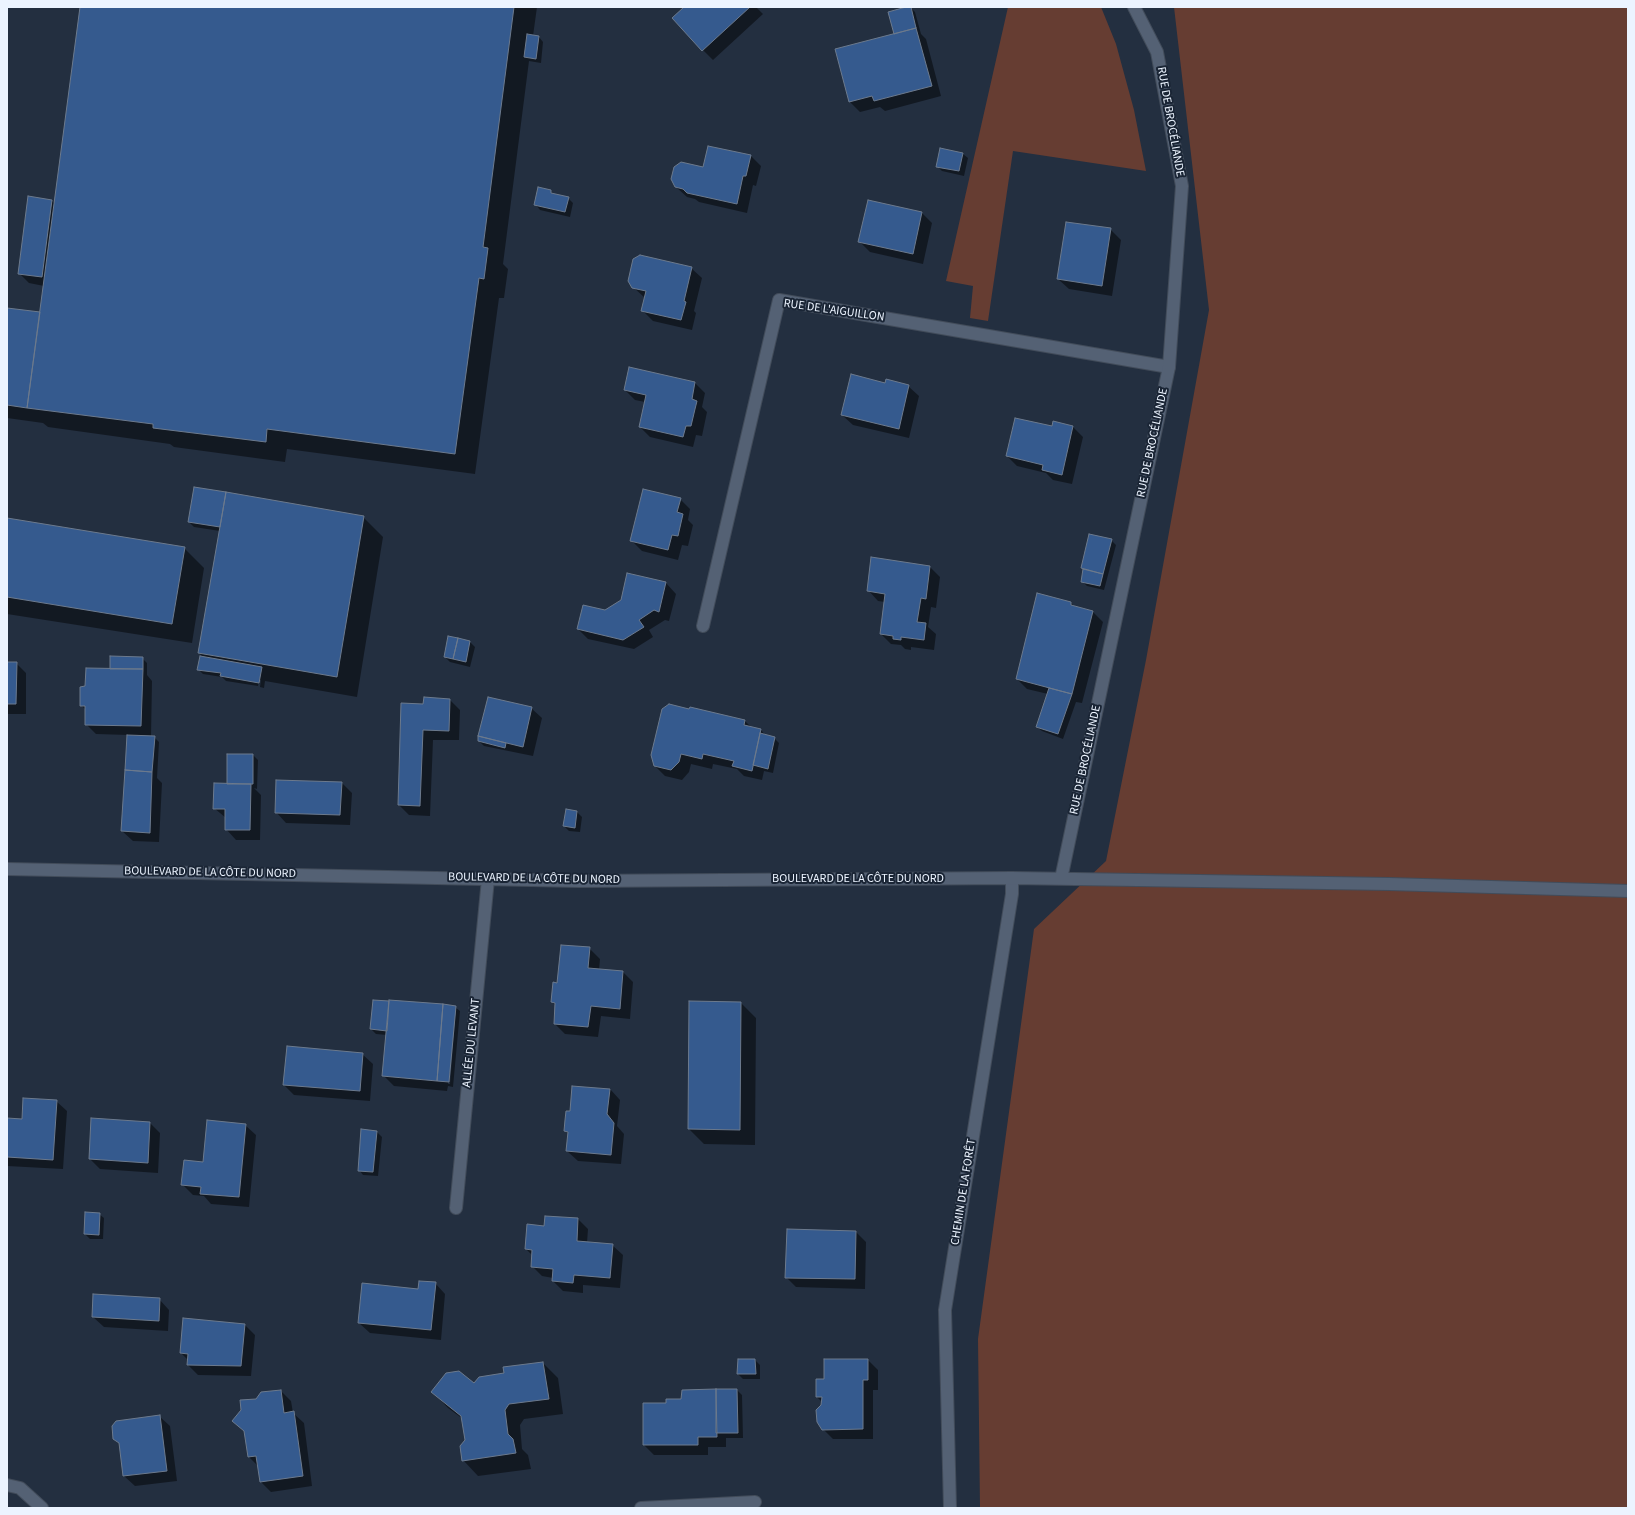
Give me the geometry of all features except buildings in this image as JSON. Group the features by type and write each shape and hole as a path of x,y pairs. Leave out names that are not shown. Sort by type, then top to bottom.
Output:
{"street":[{"name":"RUE DE BROCÉLIANDE","path":"1061,879 1169,367 1182,186 1157,52 1134,7"},
{"name":"RUE DE L'AIGUILLON","path":"702,626 779,300 1169,367"},
{"name":"BOULEVARD DE LA CÔTE DU NORD","path":"7,868 579,881 1012,878 1381,884 1628,891"},
{"name":"CHEMIN DE LA FORÊT","path":"950,1508 945,1310 1012,894 1012,878"},
{"name":"ALLÉE DU LEVANT","path":"456,1208 488,879"},
{"path":"7,1485 20,1488 42,1508"},
{"path":"641,1508 755,1502"}],"shaded area":[{"path":"1008,7 1101,7 1116,44 1134,110 1146,171 1013,151 988,321 970,318 973,286 946,281"},
{"path":"1174,7 1628,7 1628,1508 980,1508 978,1339 1034,929 1106,861 1146,660 1209,310"}]}
